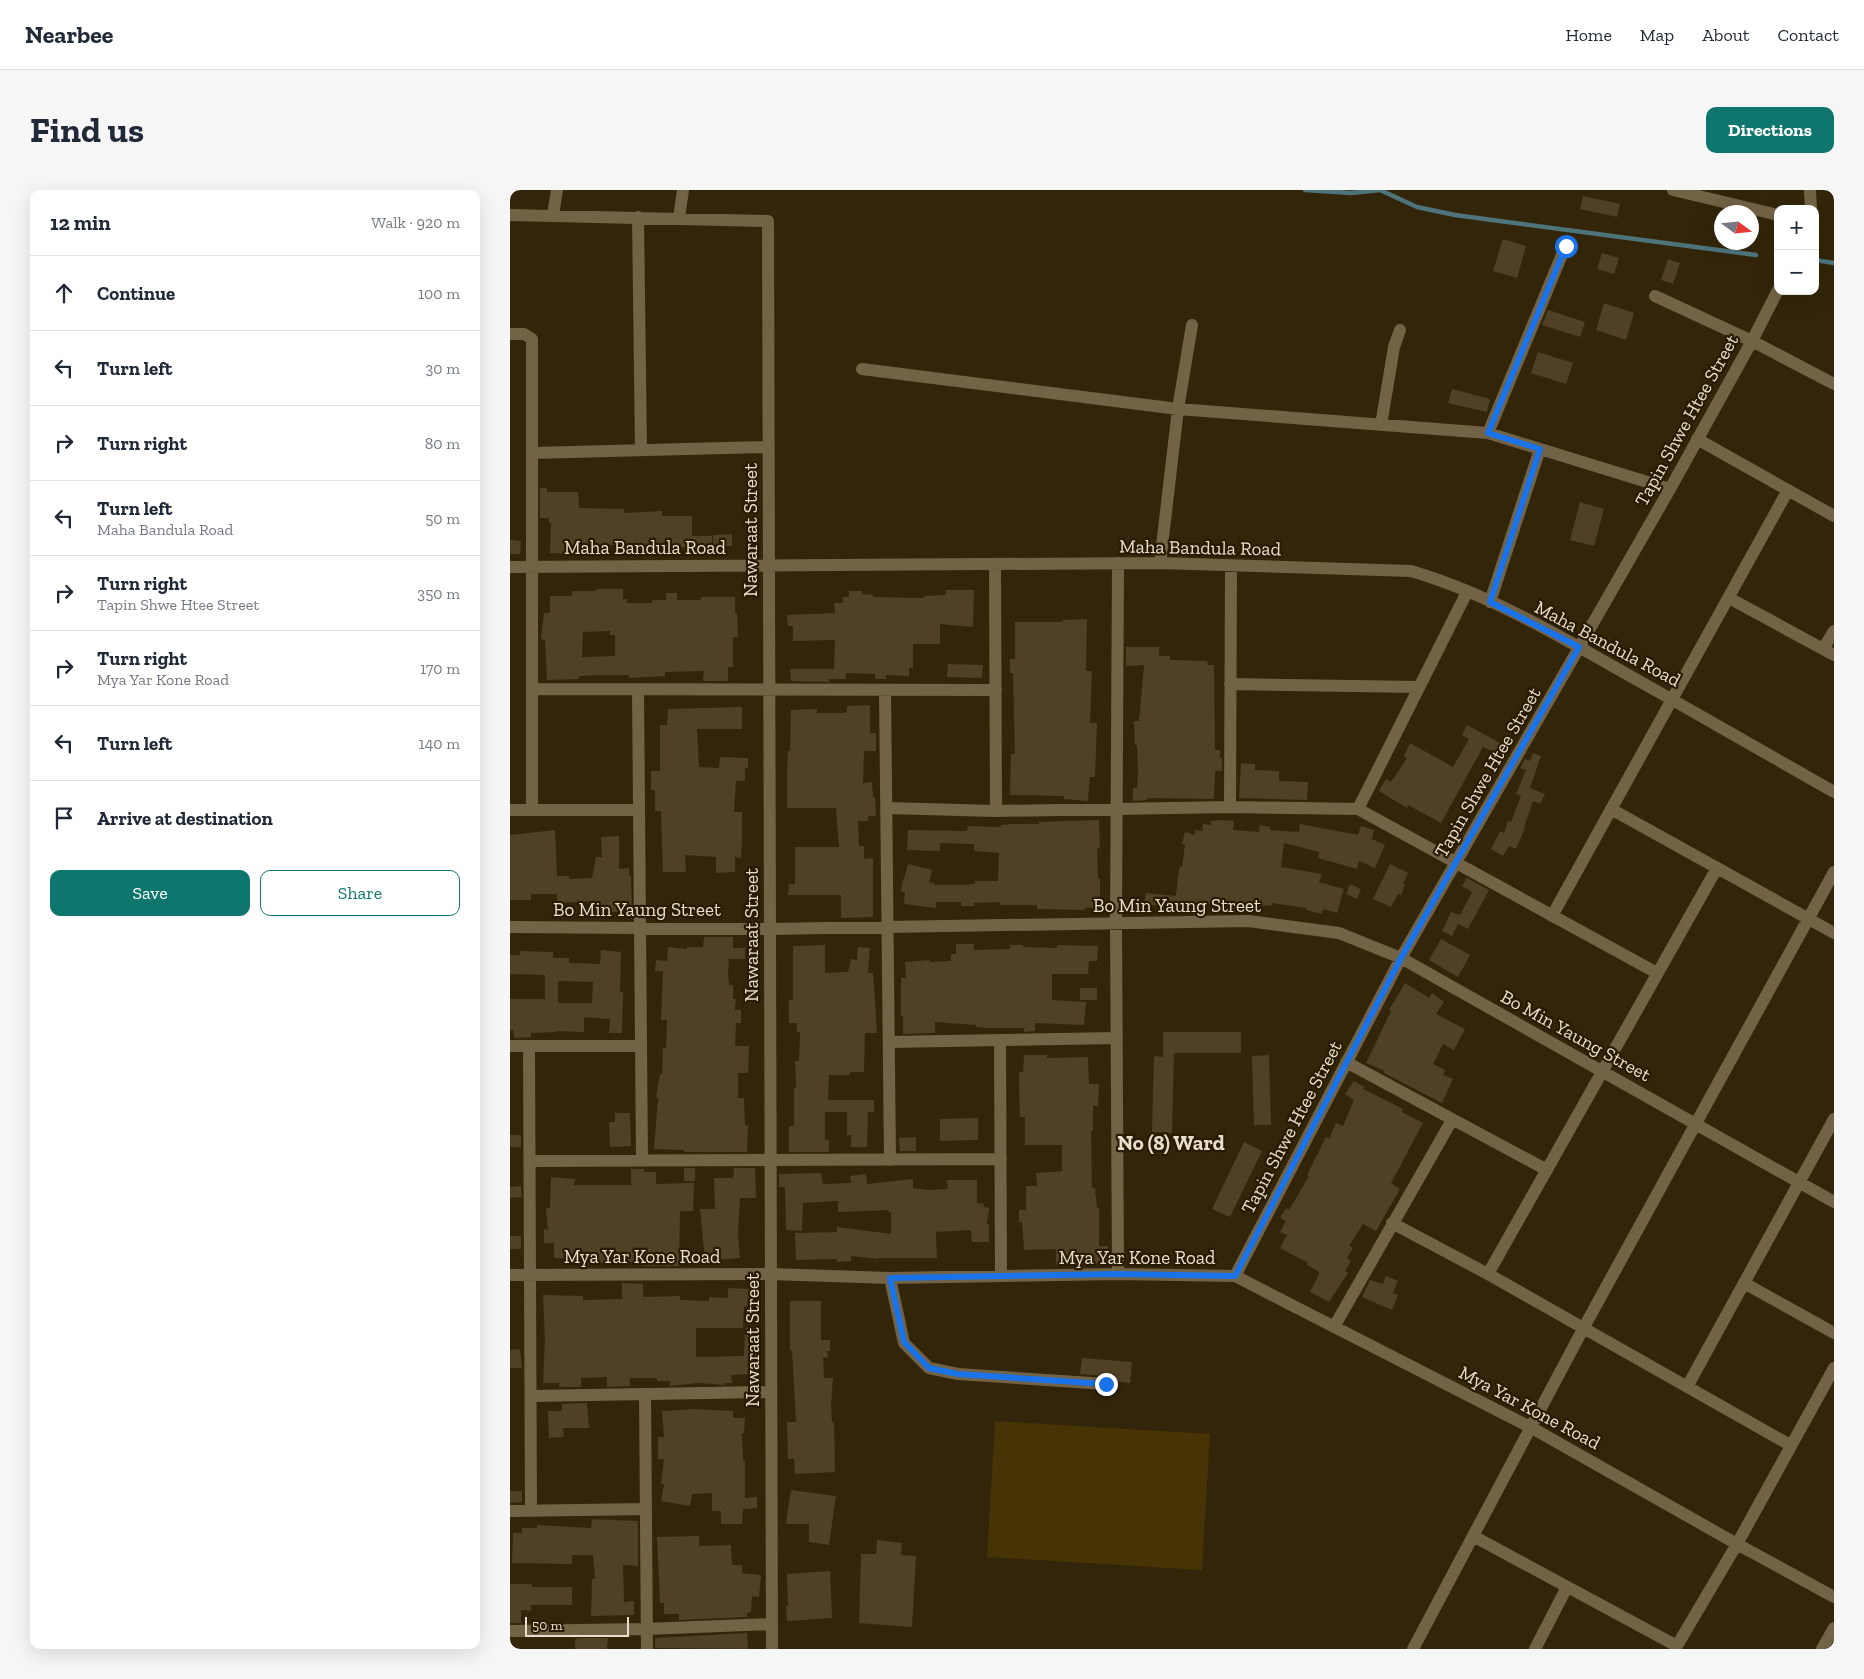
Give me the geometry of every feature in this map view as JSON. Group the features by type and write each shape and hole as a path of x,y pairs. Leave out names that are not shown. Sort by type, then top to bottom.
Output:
{"street":[{"path":"554,214 557,190"},
{"path":"510,215 554,214 679,218 683,190"},
{"path":"1673,190 1774,214"},
{"path":"1810,190 1811,205"},
{"path":"638,217 641,450"},
{"name":"Nawaraat Street","path":"679,218 768,221 772,1649"},
{"path":"1488,433 1566,246"},
{"name":"Tapin Shwe Htee Street","path":"1235,1276 1401,958 1670,489 1775,295"},
{"path":"1655,296 1752,341 1834,384"},
{"path":"1160,563 1178,409 1192,324"},
{"path":"1382,425 1392,355 1400,330"},
{"path":"510,334 524,334 532,340 532,810"},
{"path":"862,369 1178,409 1488,433 1670,489"},
{"path":"1698,439 1834,516"},
{"path":"532,453 768,447"},
{"path":"1490,602 1540,449"},
{"path":"1552,916 1788,490"},
{"path":"1118,563 1116,923 1118,1274"},
{"name":"Maha Bandula Road","path":"510,567 1160,563 1410,571 1440,580 1490,602 1579,647 1834,792"},
{"path":"995,564 996,811"},
{"path":"1230,807 1231,566"},
{"path":"1358,809 1467,592"},
{"path":"1729,598 1829,652 1834,631"},
{"path":"1230,684 1419,687"},
{"path":"532,689 996,690"},
{"path":"638,690 642,1161"},
{"path":"885,690 890,1160"},
{"path":"887,808 996,811 1230,807 1358,809 1657,973"},
{"path":"1611,809 1834,934"},
{"path":"510,810 639,810"},
{"path":"1488,1274 1717,868"},
{"path":"1413,1649 1583,1329 1834,872"},
{"name":"Bo Min Yaung Street","path":"510,928 888,928 1248,921 1339,933 1401,958 1834,1202"},
{"path":"889,1042 1117,1038"},
{"path":"1000,1040 1001,1276"},
{"path":"510,1046 641,1046"},
{"path":"529,1046 531,1510"},
{"path":"1346,1062 1547,1170"},
{"path":"1687,1387 1834,1119"},
{"path":"1334,1327 1452,1120"},
{"path":"530,1161 1001,1159"},
{"path":"1392,1223 1488,1274 1790,1445"},
{"name":"Mya Yar Kone Road","path":"510,1276 771,1274 890,1278 1118,1274 1235,1276 1532,1428 1737,1544 1834,1596"},
{"path":"890,1278 904,1342 929,1368 958,1374 1106,1384"},
{"path":"1744,1283 1834,1333"},
{"path":"1473,1536 1676,1648 1737,1544 1834,1368"},
{"path":"531,1396 771,1392"},
{"path":"645,1394 646,1649"},
{"path":"510,1511 646,1509"},
{"path":"1535,1649 1567,1587"},
{"path":"510,1631 646,1629 772,1624"},
{"path":"1822,1649 1834,1628"}],"shaded area":[{"path":"995,1421 1210,1434 1202,1570 987,1557"}],"building":[{"path":"1583,196 1620,204 1617,217 1580,209"},
{"path":"1503,239 1526,246 1517,278 1493,271"},
{"path":"1602,253 1619,258 1614,274 1597,269"},
{"path":"1668,259 1680,263 1673,284 1661,280"},
{"path":"1604,303 1634,313 1626,340 1596,330"},
{"path":"1548,310 1585,322 1580,337 1542,325"},
{"path":"1538,352 1573,363 1566,384 1531,373"},
{"path":"1452,389 1490,399 1487,412 1448,403"},
{"path":"540,488 547,488 547,492 578,492 579,508 624,509 624,513 662,511 662,516 692,516 692,536 712,536 712,549 663,546 626,548 626,546 614,545 576,545 576,554 550,553 551,523 549,523 549,518 540,518"},
{"path":"1580,502 1604,509 1594,546 1570,540"},
{"path":"732,534 732,546 713,546 713,535"},
{"path":"510,540 521,541 520,554 510,554"},
{"path":"596,589 623,589 623,599 627,599 627,603 652,603 652,600 666,600 666,593 677,593 677,600 701,600 701,597 735,597 738,637 733,637 733,667 728,667 728,681 703,681 704,671 665,672 665,676 629,678 629,675 602,675 579,676 579,679 547,680 545,640 541,639 544,613 550,613 550,596 572,596 572,591 596,591","holes":["610,631 610,635 615,635 615,656 582,657 583,632"]},
{"path":"946,590 974,590 973,627 940,624 940,644 913,644 913,668 909,668 909,676 886,675 886,679 875,679 875,674 846,673 846,679 829,679 829,682 791,681 790,669 834,669 835,640 793,641 793,626 788,626 787,615 835,613 834,603 843,603 843,597 849,597 849,591 862,591 862,594 873,595 873,597 924,598 924,596 946,595"},
{"path":"1087,619 1086,671 1092,671 1090,723 1097,723 1095,777 1090,777 1088,801 1064,799 1064,796 1010,795 1011,754 1015,754 1013,673 1010,673 1010,659 1015,659 1015,622 1063,622 1062,620"},
{"path":"1126,647 1159,647 1159,656 1170,656 1170,660 1208,661 1207,665 1214,665 1215,750 1220,750 1222,771 1215,771 1214,799 1147,798 1147,800 1133,801 1133,788 1137,788 1138,772 1134,721 1139,721 1144,665 1126,666"},
{"path":"948,664 983,665 982,678 947,677"},
{"path":"870,705 870,733 876,733 876,751 864,751 863,783 872,782 876,816 868,816 868,821 858,821 859,846 864,846 864,859 873,858 873,917 841,918 841,895 788,895 789,884 795,884 795,847 839,847 836,808 787,808 787,771 788,751 790,751 791,710 817,709 817,713 843,713 847,712 847,706"},
{"path":"742,707 742,729 697,729 699,767 719,768 720,757 748,758 748,768 745,768 745,781 736,781 734,812 742,812 742,841 741,858 735,857 735,872 716,873 716,857 685,855 686,872 663,872 661,811 655,811 655,790 651,790 651,771 660,771 660,725 667,725 668,709"},
{"path":"1467,725 1502,744 1497,753 1483,747 1441,823 1408,805 1407,808 1379,791 1386,779 1391,782 1407,758 1404,756 1410,743 1453,767 1469,739 1462,735"},
{"path":"1533,753 1541,756 1530,788 1545,794 1540,804 1533,801 1516,849 1509,846 1503,856 1491,849 1500,831 1504,833 1508,821 1511,822 1521,796 1516,794 1526,770 1520,768 1525,759 1530,761"},
{"path":"1241,763 1255,764 1255,770 1279,771 1279,781 1308,782 1307,800 1239,798"},
{"path":"1099,820 1100,848 1097,848 1100,907 1085,908 1085,910 1037,909 1037,905 1000,905 1000,902 974,903 974,906 961,906 961,902 936,902 936,908 904,904 905,892 901,891 908,864 932,870 929,882 934,883 934,885 960,885 975,884 975,881 998,881 999,853 974,851 974,844 940,843 940,851 907,850 908,830 967,831 968,826 1001,827 1001,825 1013,824 1039,824 1039,822"},
{"path":"1211,821 1234,821 1233,830 1259,832 1260,825 1270,827 1270,830 1299,832 1300,824 1358,835 1361,826 1374,830 1372,839 1385,845 1375,868 1359,861 1357,869 1318,858 1319,852 1284,843 1281,867 1322,874 1319,882 1344,889 1337,913 1323,909 1322,914 1306,910 1306,908 1272,903 1272,905 1260,906 1260,908 1247,907 1247,910 1222,908 1222,905 1181,902 1181,908 1144,904 1146,893 1176,896 1180,866 1182,867 1185,845 1182,844 1185,832 1195,835 1195,830 1202,831 1203,824 1211,825"},
{"path":"555,830 557,876 569,876 569,879 592,878 596,857 602,857 601,837 619,836 619,869 629,868 632,911 594,913 594,901 557,903 557,894 531,894 531,900 510,900 510,835"},
{"path":"1390,864 1408,873 1401,895 1398,894 1391,907 1373,899"},
{"path":"1467,878 1489,890 1468,929 1458,924 1452,936 1442,931 1451,912 1460,915 1472,892 1462,886"},
{"path":"1350,884 1361,889 1357,899 1346,894"},
{"path":"704,937 733,937 733,948 745,948 745,959 729,959 728,974 729,985 733,985 733,999 736,999 735,1010 741,1010 741,1023 736,1023 735,1046 749,1046 748,1073 738,1073 738,1098 744,1098 745,1125 748,1126 747,1152 684,1152 684,1150 654,1149 658,1098 656,1097 660,1074 662,1074 663,1048 666,1048 667,1020 661,1020 663,971 655,971 656,960 667,961 668,947 687,949 687,947 703,947"},
{"path":"1441,939 1470,955 1458,977 1429,960"},
{"path":"956,944 974,944 974,950 1010,949 1010,945 1057,948 1057,945 1098,946 1097,961 1089,961 1088,974 1052,974 1052,1000 1086,1002 1084,1025 1035,1023 1035,1031 1024,1032 1024,1028 987,1028 976,1027 976,1025 935,1022 935,1033 903,1034 901,978 906,978 905,962 951,961 951,954 956,954"},
{"path":"825,945 825,973 848,972 851,959 857,960 858,947 870,948 868,973 873,973 877,1033 865,1033 864,1072 850,1072 850,1075 829,1075 828,1100 874,1100 874,1112 868,1112 867,1147 851,1147 851,1135 847,1135 847,1112 825,1112 825,1140 829,1140 829,1152 789,1152 789,1126 794,1126 795,1061 799,1061 800,1032 797,1032 797,1023 789,1023 789,1000 793,1000 793,946"},
{"path":"601,950 621,952 620,992 623,992 622,1033 609,1033 610,1019 584,1017 584,1032 557,1031 531,1033 531,1037 514,1038 513,1030 510,1030 510,999 545,999 545,975 510,974 510,955 520,955 520,951 553,952 553,958 569,958 569,963 600,964","holes":["558,981 593,982 592,1003 558,1003"]},
{"path":"1405,983 1429,998 1432,993 1444,1002 1436,1014 1465,1029 1454,1050 1443,1044 1433,1064 1445,1070 1443,1075 1453,1079 1442,1103 1384,1073 1385,1071 1366,1063 1391,1011 1389,1010"},
{"path":"1080,988 1097,988 1097,1000 1080,1000"},
{"path":"1163,1032 1241,1032 1241,1053 1174,1053 1172,1133 1152,1132 1154,1056 1163,1057"},
{"path":"1024,1055 1047,1055 1047,1058 1088,1057 1089,1084 1099,1084 1098,1106 1093,1106 1093,1131 1091,1131 1092,1188 1095,1188 1097,1208 1099,1208 1099,1246 1108,1246 1108,1263 1056,1265 1056,1249 1024,1250 1019,1210 1026,1210 1026,1186 1037,1186 1036,1173 1062,1171 1062,1145 1025,1145 1025,1117 1020,1117 1019,1086 1019,1072 1023,1072"},
{"path":"1269,1055 1271,1125 1254,1125 1252,1056"},
{"path":"1354,1081 1364,1087 1363,1089 1403,1109 1402,1112 1423,1123 1391,1183 1400,1189 1376,1231 1363,1224 1349,1246 1353,1248 1347,1258 1351,1261 1345,1271 1348,1273 1329,1302 1310,1292 1319,1274 1318,1271 1307,1265 1308,1263 1280,1248 1287,1235 1280,1232 1286,1221 1280,1218 1286,1208 1289,1210 1309,1176 1307,1175 1326,1137 1329,1139 1336,1123 1343,1126 1354,1100 1345,1094"},
{"path":"615,1113 630,1113 631,1146 610,1147 609,1122 615,1122"},
{"path":"978,1118 978,1140 940,1141 940,1119"},
{"path":"510,1135 521,1135 521,1147 510,1147"},
{"path":"916,1137 916,1151 900,1151 899,1138"},
{"path":"1244,1142 1262,1151 1230,1217 1212,1209"},
{"path":"684,1168 695,1168 695,1181 684,1181"},
{"path":"734,1168 755,1168 756,1198 740,1198 738,1234 740,1258 705,1261 700,1209 715,1209 714,1178 733,1178"},
{"path":"631,1169 644,1169 644,1172 656,1172 656,1184 694,1183 693,1211 680,1211 679,1266 644,1266 644,1262 592,1263 592,1259 554,1258 554,1243 544,1243 544,1229 548,1230 546,1208 550,1208 551,1177 575,1179 574,1185 631,1185"},
{"path":"821,1173 823,1184 851,1183 850,1176 866,1174 867,1184 913,1179 913,1188 928,1190 948,1189 947,1180 977,1180 977,1204 983,1203 984,1207 989,1208 987,1224 989,1224 989,1242 972,1242 971,1230 936,1232 937,1258 877,1259 851,1256 851,1261 837,1262 837,1259 796,1260 795,1233 837,1232 837,1227 891,1234 891,1212 888,1212 889,1210 838,1212 838,1201 803,1203 802,1231 786,1230 785,1187 779,1187 779,1174"},
{"path":"521,1186 522,1197 510,1198 510,1187"},
{"path":"510,1236 521,1236 521,1249 510,1249"},
{"path":"1386,1276 1398,1281 1393,1293 1398,1295 1392,1310 1362,1297 1370,1280 1383,1284"},
{"path":"622,1283 643,1284 643,1297 680,1296 680,1300 709,1301 709,1297 728,1298 728,1288 749,1289 749,1306 744,1306 743,1328 696,1328 696,1357 744,1356 745,1328 759,1327 758,1374 731,1375 732,1383 725,1383 725,1385 698,1383 670,1386 670,1381 657,1381 657,1378 630,1378 630,1386 607,1387 607,1377 581,1378 581,1387 559,1387 559,1383 543,1383 545,1340 543,1295 583,1296 583,1300 622,1299"},
{"path":"790,1301 821,1301 821,1340 830,1340 830,1351 827,1351 828,1357 823,1358 824,1378 833,1378 831,1404 832,1422 834,1422 835,1472 795,1474 794,1459 788,1459 787,1422 796,1422 792,1350 790,1351"},
{"path":"520,1349 522,1368 510,1368 510,1350"},
{"path":"1082,1358 1132,1362 1130,1383 1114,1381 1107,1376 1080,1374"},
{"path":"587,1403 589,1428 563,1428 564,1437 549,1438 548,1411 562,1411 562,1404"},
{"path":"695,1409 733,1411 733,1418 745,1418 744,1433 742,1433 743,1461 745,1461 745,1498 757,1497 757,1508 743,1509 742,1524 721,1524 721,1511 712,1511 712,1493 692,1494 690,1506 661,1501 664,1484 661,1484 664,1459 658,1459 658,1437 664,1437 662,1411"},
{"path":"791,1490 836,1496 829,1545 809,1542 809,1524 786,1524"},
{"path":"510,1491 522,1491 522,1502 510,1503"},
{"path":"592,1519 638,1521 638,1566 623,1565 624,1602 634,1601 634,1615 591,1616 592,1579 595,1579 593,1555 572,1555 572,1564 512,1563 513,1533 522,1533 522,1528 537,1528 537,1525 591,1528"},
{"path":"699,1536 699,1546 731,1545 732,1565 742,1565 742,1573 761,1575 759,1597 752,1596 751,1612 747,1613 747,1617 679,1620 679,1614 664,1614 664,1603 660,1603 657,1537"},
{"path":"877,1540 902,1543 901,1555 916,1556 912,1627 859,1623 861,1554 876,1554"},
{"path":"830,1571 832,1618 787,1621 787,1574"},
{"path":"510,1584 532,1584 532,1587 572,1587 572,1605 531,1605 531,1611 521,1610 521,1623 510,1623"},
{"path":"747,1633 748,1649 655,1648 655,1638"},
{"path":"608,1638 607,1649 575,1649 575,1639"}],"waterway":[{"path":"1305,190 1351,193 1380,190 1417,207 1455,215 1756,255"},
{"path":"1819,261 1834,263"}],"district":[{"name":"No (8) Ward","path":"1171,1143"}],"route":[{"path":"1106,1384 958,1374 929,1368 904,1342 890,1278 1118,1274 1235,1276 1401,958 1579,647 1490,602 1540,449 1488,433 1566,246"}]}
